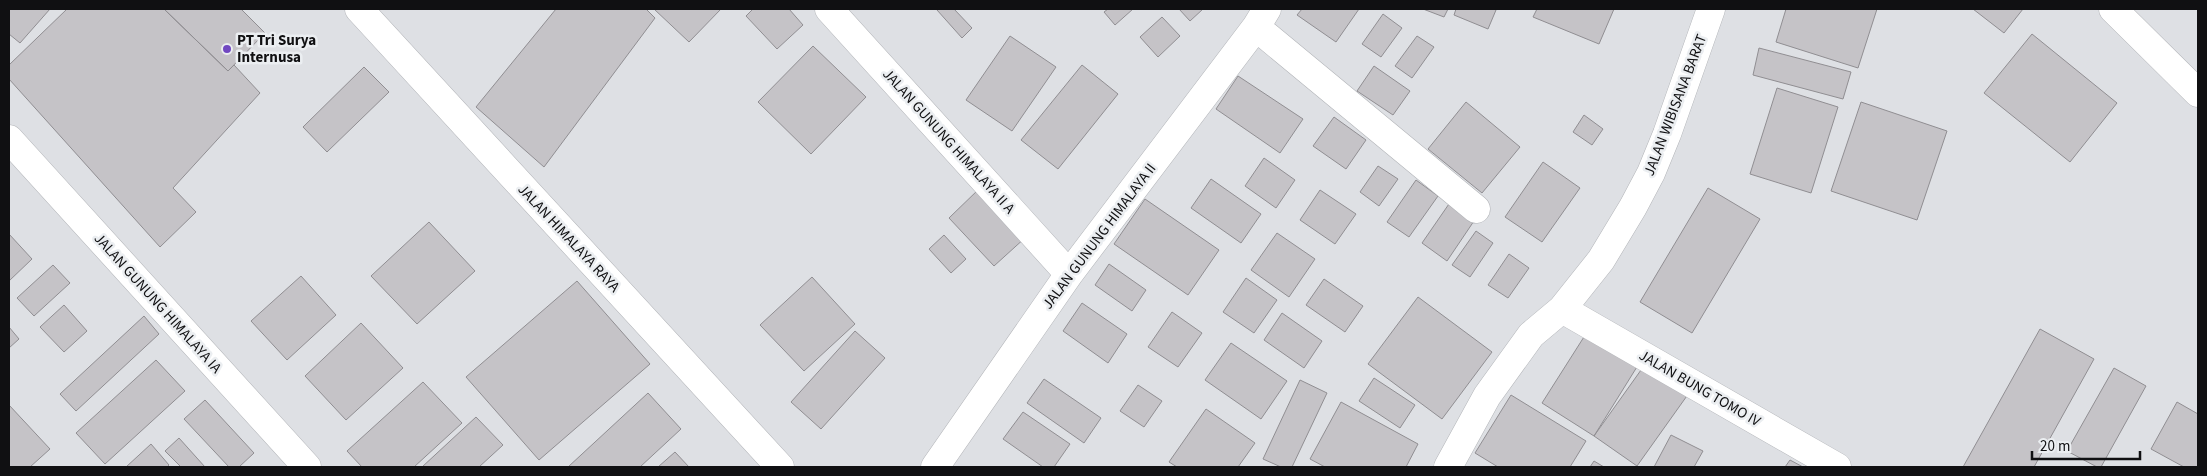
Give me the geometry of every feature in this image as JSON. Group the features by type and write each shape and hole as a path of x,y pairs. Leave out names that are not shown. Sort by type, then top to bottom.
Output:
{"street":[{"name":"JALAN HIMALAYA RAYA","path":"358,9 780,467"},
{"name":"JALAN GUNUNG HIMALAYA II A","path":"829,9 1069,274"},
{"name":"JALAN WIBISANA BARAT","path":"1448,467 1487,396 1531,335 1562,309 1601,260 1651,173 1667,134 1711,9"},
{"path":"2114,9 2198,93"},
{"name":"JALAN GUNUNG HIMALAYA II","path":"935,467 1069,274 1262,18"},
{"path":"1262,18 1476,209"},
{"name":"JALAN GUNUNG HIMALAYA IA","path":"9,139 307,467"},
{"name":"JALAN BUNG TOMO IV","path":"1562,309 1837,467"}],"building":[{"path":"9,9 50,9 20,43 9,34"},
{"path":"67,9 164,9 228,71 234,65 260,93 173,188 196,212 160,247 9,79 9,65"},
{"name":"PT Tri Surya Internusa","path":"164,9 241,9 265,33 228,71"},
{"path":"556,9 646,9 655,18 544,167 476,107"},
{"path":"654,9 721,9 689,42"},
{"path":"753,9 789,9 803,25 777,49 746,16"},
{"path":"954,9 972,28 962,38 937,10"},
{"path":"1108,9 1133,9 1115,25 1104,12"},
{"path":"1179,9 1203,9 1190,21"},
{"path":"1302,9 1359,9 1336,42 1297,15"},
{"path":"1423,9 1448,9 1444,17"},
{"path":"1456,9 1496,10 1488,29 1454,15"},
{"path":"1537,9 1614,9 1599,44 1533,17"},
{"path":"1786,9 1877,9 1858,68 1776,42"},
{"path":"1973,9 2023,9 2004,33"},
{"path":"1383,14 1402,28 1381,57 1362,44"},
{"path":"1162,17 1180,36 1158,57 1140,37"},
{"path":"2032,34 2117,103 2070,162 1984,93"},
{"path":"1010,36 1056,67 1012,131 966,100"},
{"path":"1417,36 1434,47 1412,78 1395,66"},
{"path":"813,46 866,97 811,154 758,102"},
{"path":"1759,48 1851,72 1843,99 1753,75"},
{"path":"1082,65 1118,94 1058,169 1021,140"},
{"path":"1374,66 1410,91 1393,115 1357,91"},
{"path":"364,67 389,92 327,152 303,127"},
{"path":"1238,76 1303,119 1280,153 1216,109"},
{"path":"1777,88 1838,107 1811,193 1750,174"},
{"path":"1466,102 1520,147 1482,193 1428,149"},
{"path":"1861,102 1947,131 1917,220 1831,191"},
{"path":"1584,115 1603,129 1592,145 1573,132"},
{"path":"1334,117 1366,140 1346,169 1313,146"},
{"path":"1264,158 1295,180 1276,208 1245,186"},
{"path":"1543,162 1580,188 1542,242 1505,217"},
{"path":"1378,166 1398,179 1379,206 1360,192"},
{"path":"1211,179 1261,214 1241,243 1191,208"},
{"path":"1416,180 1438,196 1409,237 1387,222"},
{"path":"980,188 1026,237 994,266 949,218"},
{"path":"1708,188 1760,219 1692,333 1640,302"},
{"path":"1320,190 1356,214 1335,244 1300,220"},
{"path":"1145,199 1219,250 1188,295 1114,244"},
{"path":"1451,201 1476,218 1447,261 1422,243"},
{"path":"429,222 475,271 417,324 371,276"},
{"path":"1476,231 1493,243 1470,277 1452,265"},
{"path":"1277,233 1315,259 1289,297 1251,270"},
{"path":"9,234 32,259 9,281"},
{"path":"944,235 966,259 951,273 929,249"},
{"path":"1509,254 1529,268 1508,298 1488,285"},
{"path":"1109,264 1146,290 1132,311 1095,285"},
{"path":"53,265 70,283 34,316 17,298"},
{"path":"301,276 336,315 287,360 251,321"},
{"path":"812,277 855,324 804,371 760,325"},
{"path":"1246,278 1277,300 1254,333 1223,312"},
{"path":"1324,279 1363,306 1345,332 1306,305"},
{"path":"577,281 650,364 539,460 466,377"},
{"path":"1418,297 1492,352 1442,419 1368,364"},
{"path":"1082,303 1127,334 1108,363 1063,331"},
{"path":"64,305 87,331 64,352 40,327"},
{"path":"1172,312 1202,333 1178,367 1148,347"},
{"path":"1282,313 1322,341 1304,368 1264,340"},
{"path":"144,316 159,334 76,411 60,394"},
{"path":"361,323 403,368 346,420 305,376"},
{"path":"9,327 19,339 9,348"},
{"path":"1589,329 1640,362 1594,436 1542,403"},
{"path":"2040,329 2094,359 2034,467 1963,467"},
{"path":"855,331 885,358 821,429 791,402"},
{"path":"1231,343 1287,381 1261,419 1205,380"},
{"path":"156,360 185,391 105,464 76,433"},
{"path":"1646,363 1689,393 1637,466 1594,436"},
{"path":"2114,368 2146,386 2101,467 2097,467 2067,451"},
{"path":"1374,378 1415,405 1400,428 1359,401"},
{"path":"1044,379 1101,418 1084,443 1027,403"},
{"path":"1300,380 1327,393 1292,467 1281,467 1263,459"},
{"path":"423,382 462,423 414,467 362,467 347,451"},
{"path":"1138,385 1162,401 1144,427 1120,411"},
{"path":"648,393 681,429 640,467 568,467"},
{"path":"1511,395 1586,441 1570,467 1498,467 1475,453"},
{"path":"205,400 254,453 239,467 229,467 184,419"},
{"path":"1341,402 1418,444 1406,467 1325,467 1310,459"},
{"path":"2177,402 2198,414 2198,467 2184,467 2151,449"},
{"path":"9,405 50,449 30,467 9,467"},
{"path":"1206,409 1255,443 1238,467 1177,467 1169,462"},
{"path":"1023,412 1070,444 1054,467 1043,467 1003,439"},
{"path":"476,417 503,445 479,467 422,467"},
{"path":"1671,435 1703,451 1694,467 1654,467"},
{"path":"179,438 205,467 181,467 165,451"},
{"path":"151,444 169,465 167,467 126,467"},
{"path":"675,452 689,467 658,467"},
{"path":"1790,460 1803,467 1785,467"},
{"path":"1594,461 1604,467 1590,467"}],"place":[{"name":"PT Tri Surya Internusa","path":"227,49"}]}
